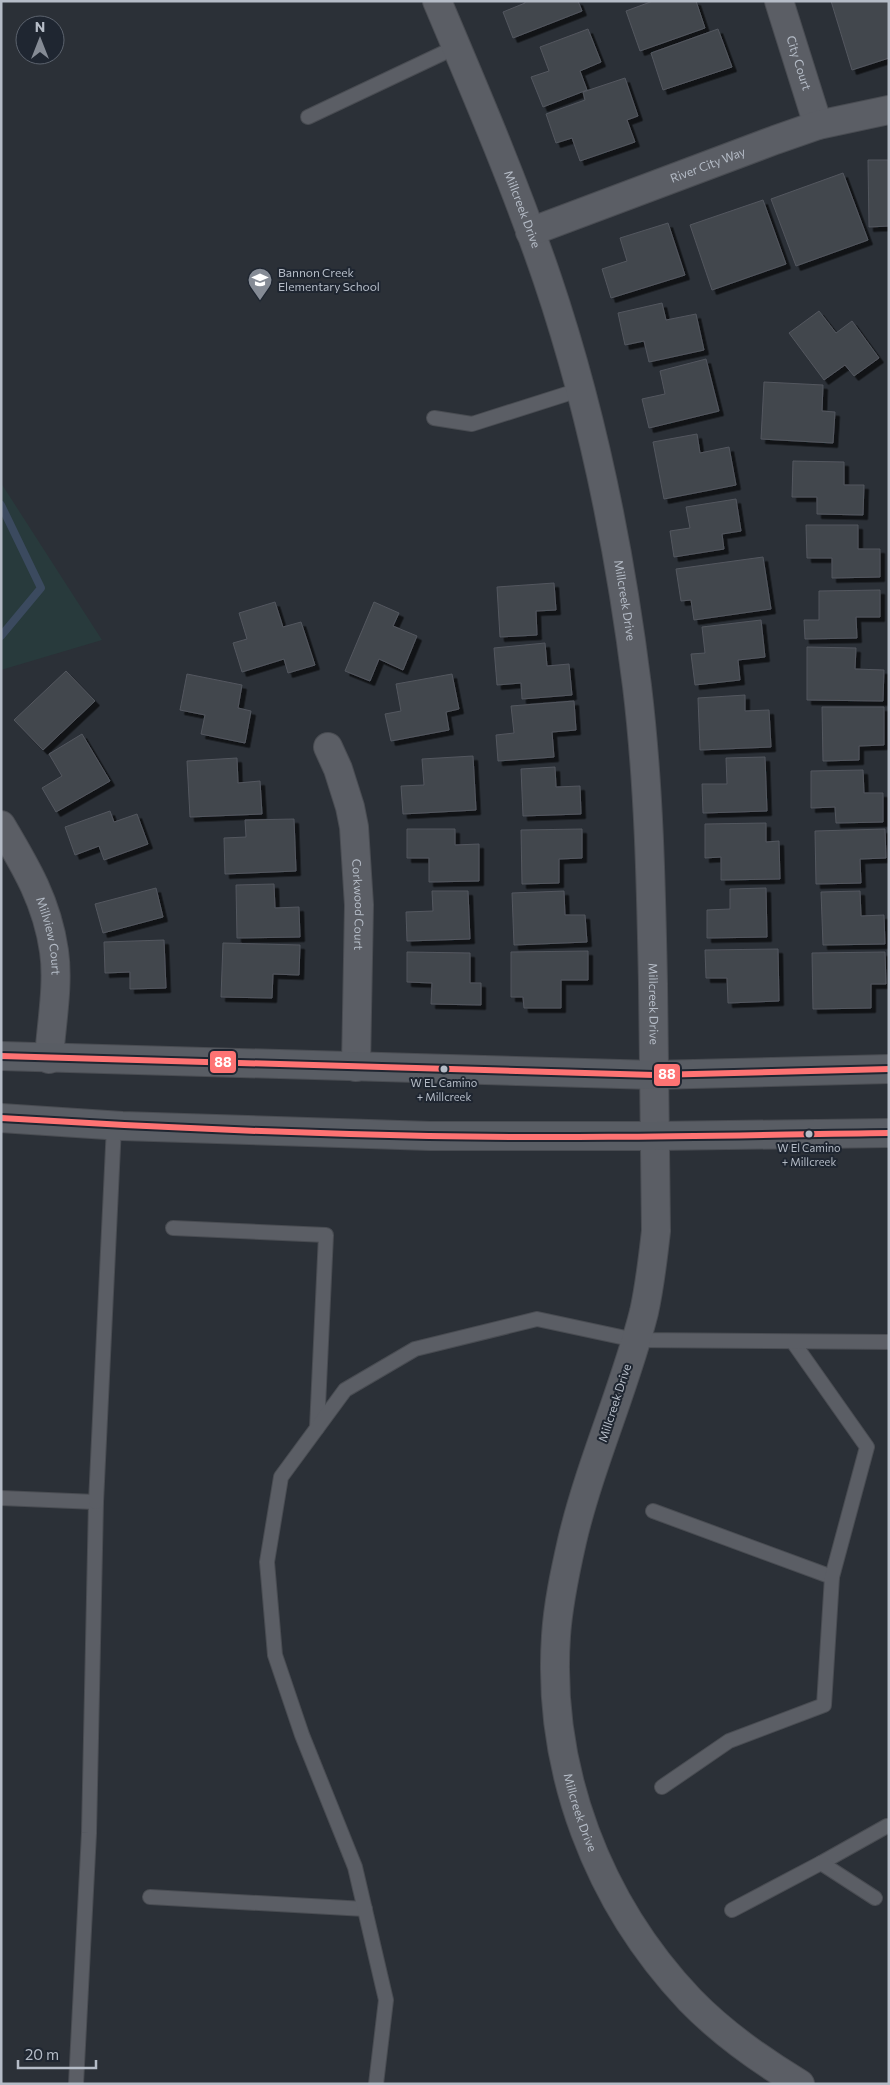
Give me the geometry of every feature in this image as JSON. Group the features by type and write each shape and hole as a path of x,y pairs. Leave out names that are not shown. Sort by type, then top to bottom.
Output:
{"main road":[{"path":"1,1056 49,1059 654,1075 889,1069"},
{"path":"1,1118 114,1126 430,1136 889,1133"}],"street":[{"name":"Millcreek Drive","path":"437,1 496,140 530,232 548,282 580,390 620,574 636,686 647,798 651,874 656,1231 652,1273 643,1313 573,1537 562,1586 556,1636 555,1686 560,1735 569,1785 584,1832 604,1878 629,1922 658,1963 691,2000 727,2034 767,2064 800,2084"},
{"name":"City Court","path":"779,1 818,125"},
{"name":"River City Way","path":"530,232 818,125 889,110"},
{"name":"Corkwood Court","path":"328,747 338,769 354,827 359,905 356,1067"},
{"name":"Millview Court","path":"1,825 30,874 46,912 51,936 55,973 49,1059"}],"lane":[{"path":"308,117 456,47"},
{"path":"434,418 472,424 580,390"},
{"path":"76,2084 89,1832 96,1502 114,1126"},
{"path":"174,1228 326,1235 316,1428"},
{"path":"376,2084 386,2000 356,1867 302,1735 274,1655 267,1562 281,1477 345,1390 415,1348 538,1319 635,1340 889,1342"},
{"path":"662,1787 729,1741 824,1705 832,1577 866,1446 793,1342"},
{"path":"1,1498 96,1502"},
{"path":"653,1511 832,1577"},
{"path":"732,1910 887,1826"},
{"path":"820,1863 875,1898"},
{"path":"150,1897 365,1909"}],"shaded area":[{"path":"1,483 102,640 1,670"}],"building":[{"path":"525,1 578,1 582,11 513,38 503,12 525,3"},
{"path":"653,1 696,1 705,28 640,51 626,11"},
{"path":"831,1 889,1 889,58 852,70"},
{"path":"588,29 601,62 580,71 587,90 543,107 531,77 549,71 540,47"},
{"path":"718,29 732,67 663,90 651,53"},
{"path":"625,78 638,116 627,120 635,142 580,161 572,138 556,143 546,114 585,100 583,92"},
{"path":"868,160 889,160 889,226 869,227"},
{"path":"843,173 868,240 796,266 771,199"},
{"path":"763,200 786,264 712,290 690,225"},
{"path":"668,223 685,275 611,298 602,269 627,261 620,238"},
{"path":"662,303 666,320 696,314 704,350 649,362 644,341 625,345 618,313"},
{"path":"819,311 836,333 852,321 879,358 854,376 845,365 824,380 789,333"},
{"path":"706,359 719,411 649,428 642,399 665,394 660,371"},
{"path":"764,382 823,385 822,411 835,412 833,443 761,439"},
{"path":"697,434 700,453 729,447 736,485 664,499 653,442"},
{"path":"793,461 844,462 844,485 864,485 863,515 817,514 817,497 792,497"},
{"path":"736,499 741,531 722,534 724,549 674,557 670,531 690,528 686,507"},
{"path":"806,525 858,525 858,549 880,549 880,577 832,578 832,558 807,558"},
{"path":"763,557 771,609 694,620 691,600 681,601 676,569"},
{"path":"554,583 556,610 536,611 537,635 500,637 497,587"},
{"path":"880,590 880,617 856,617 857,638 805,639 804,620 819,620 819,591"},
{"path":"275,602 283,627 301,622 315,665 288,673 284,659 242,672 233,643 247,639 239,613"},
{"path":"374,602 399,613 393,626 417,636 403,670 379,659 370,681 345,671"},
{"path":"761,620 765,657 738,660 740,680 695,685 691,654 705,653 702,627"},
{"path":"545,643 547,666 569,664 572,695 522,699 521,683 497,685 494,648"},
{"path":"807,647 856,648 855,669 884,670 883,701 807,700"},
{"path":"66,671 95,701 43,750 14,720"},
{"path":"187,674 242,685 238,708 251,711 245,743 201,734 205,715 180,710"},
{"path":"452,674 459,709 446,712 449,730 391,741 385,714 401,711 396,684"},
{"path":"745,695 745,711 769,710 771,747 700,750 698,698"},
{"path":"574,701 576,730 552,732 554,757 498,761 496,735 514,733 511,706"},
{"path":"822,707 884,707 884,745 859,746 859,760 823,761"},
{"path":"82,734 110,781 56,812 42,788 62,776 49,754"},
{"path":"473,756 476,810 403,814 401,786 424,785 422,759"},
{"path":"765,757 767,811 703,813 702,784 727,784 726,758"},
{"path":"237,758 238,783 260,781 262,814 190,817 187,761"},
{"path":"555,767 556,787 580,786 581,814 523,816 521,769"},
{"path":"863,770 864,793 883,793 883,822 836,823 835,807 811,808 811,771"},
{"path":"110,811 114,822 137,814 148,844 104,860 99,846 75,855 65,827"},
{"path":"294,819 296,871 225,874 224,838 246,837 245,820"},
{"path":"766,823 766,842 779,841 780,879 721,880 721,857 705,858 705,824"},
{"path":"407,829 455,829 455,845 479,844 479,881 429,882 429,858 407,858"},
{"path":"582,829 582,858 559,859 559,883 522,884 521,830"},
{"path":"885,829 886,858 860,859 861,883 816,884 815,831"},
{"path":"274,884 275,908 299,907 300,937 237,938 236,885"},
{"path":"156,888 163,917 103,933 95,904"},
{"path":"766,888 767,937 707,938 707,910 730,909 730,889"},
{"path":"432,891 468,891 470,939 407,941 406,912 433,911"},
{"path":"564,891 565,915 585,915 587,942 514,945 512,893"},
{"path":"860,891 861,916 884,915 885,944 823,945 821,892"},
{"path":"164,940 166,988 130,989 130,972 105,973 104,942"},
{"path":"223,943 300,945 299,975 273,974 272,998 221,997"},
{"path":"778,949 779,1001 728,1003 727,978 706,978 705,950"},
{"path":"588,951 588,980 561,980 561,1008 524,1008 523,997 511,997 511,952"},
{"path":"407,952 470,953 470,983 481,983 481,1005 431,1004 432,983 407,982"},
{"path":"885,952 886,984 871,984 871,1008 813,1009 812,953"}],"waterway":[{"path":"1,505 41,588 1,636"}],"transit line":[{"name":"88","path":"1,1056 654,1075 889,1069"},
{"name":"88","path":"1,1118 215,1129 486,1137 889,1133"}],"place":[{"name":"Bannon Creek Elementary School","path":"260,301"},
{"name":"W EL Camino + Millcreek","path":"444,1069"},
{"name":"W El Camino + Millcreek","path":"809,1134"}]}
